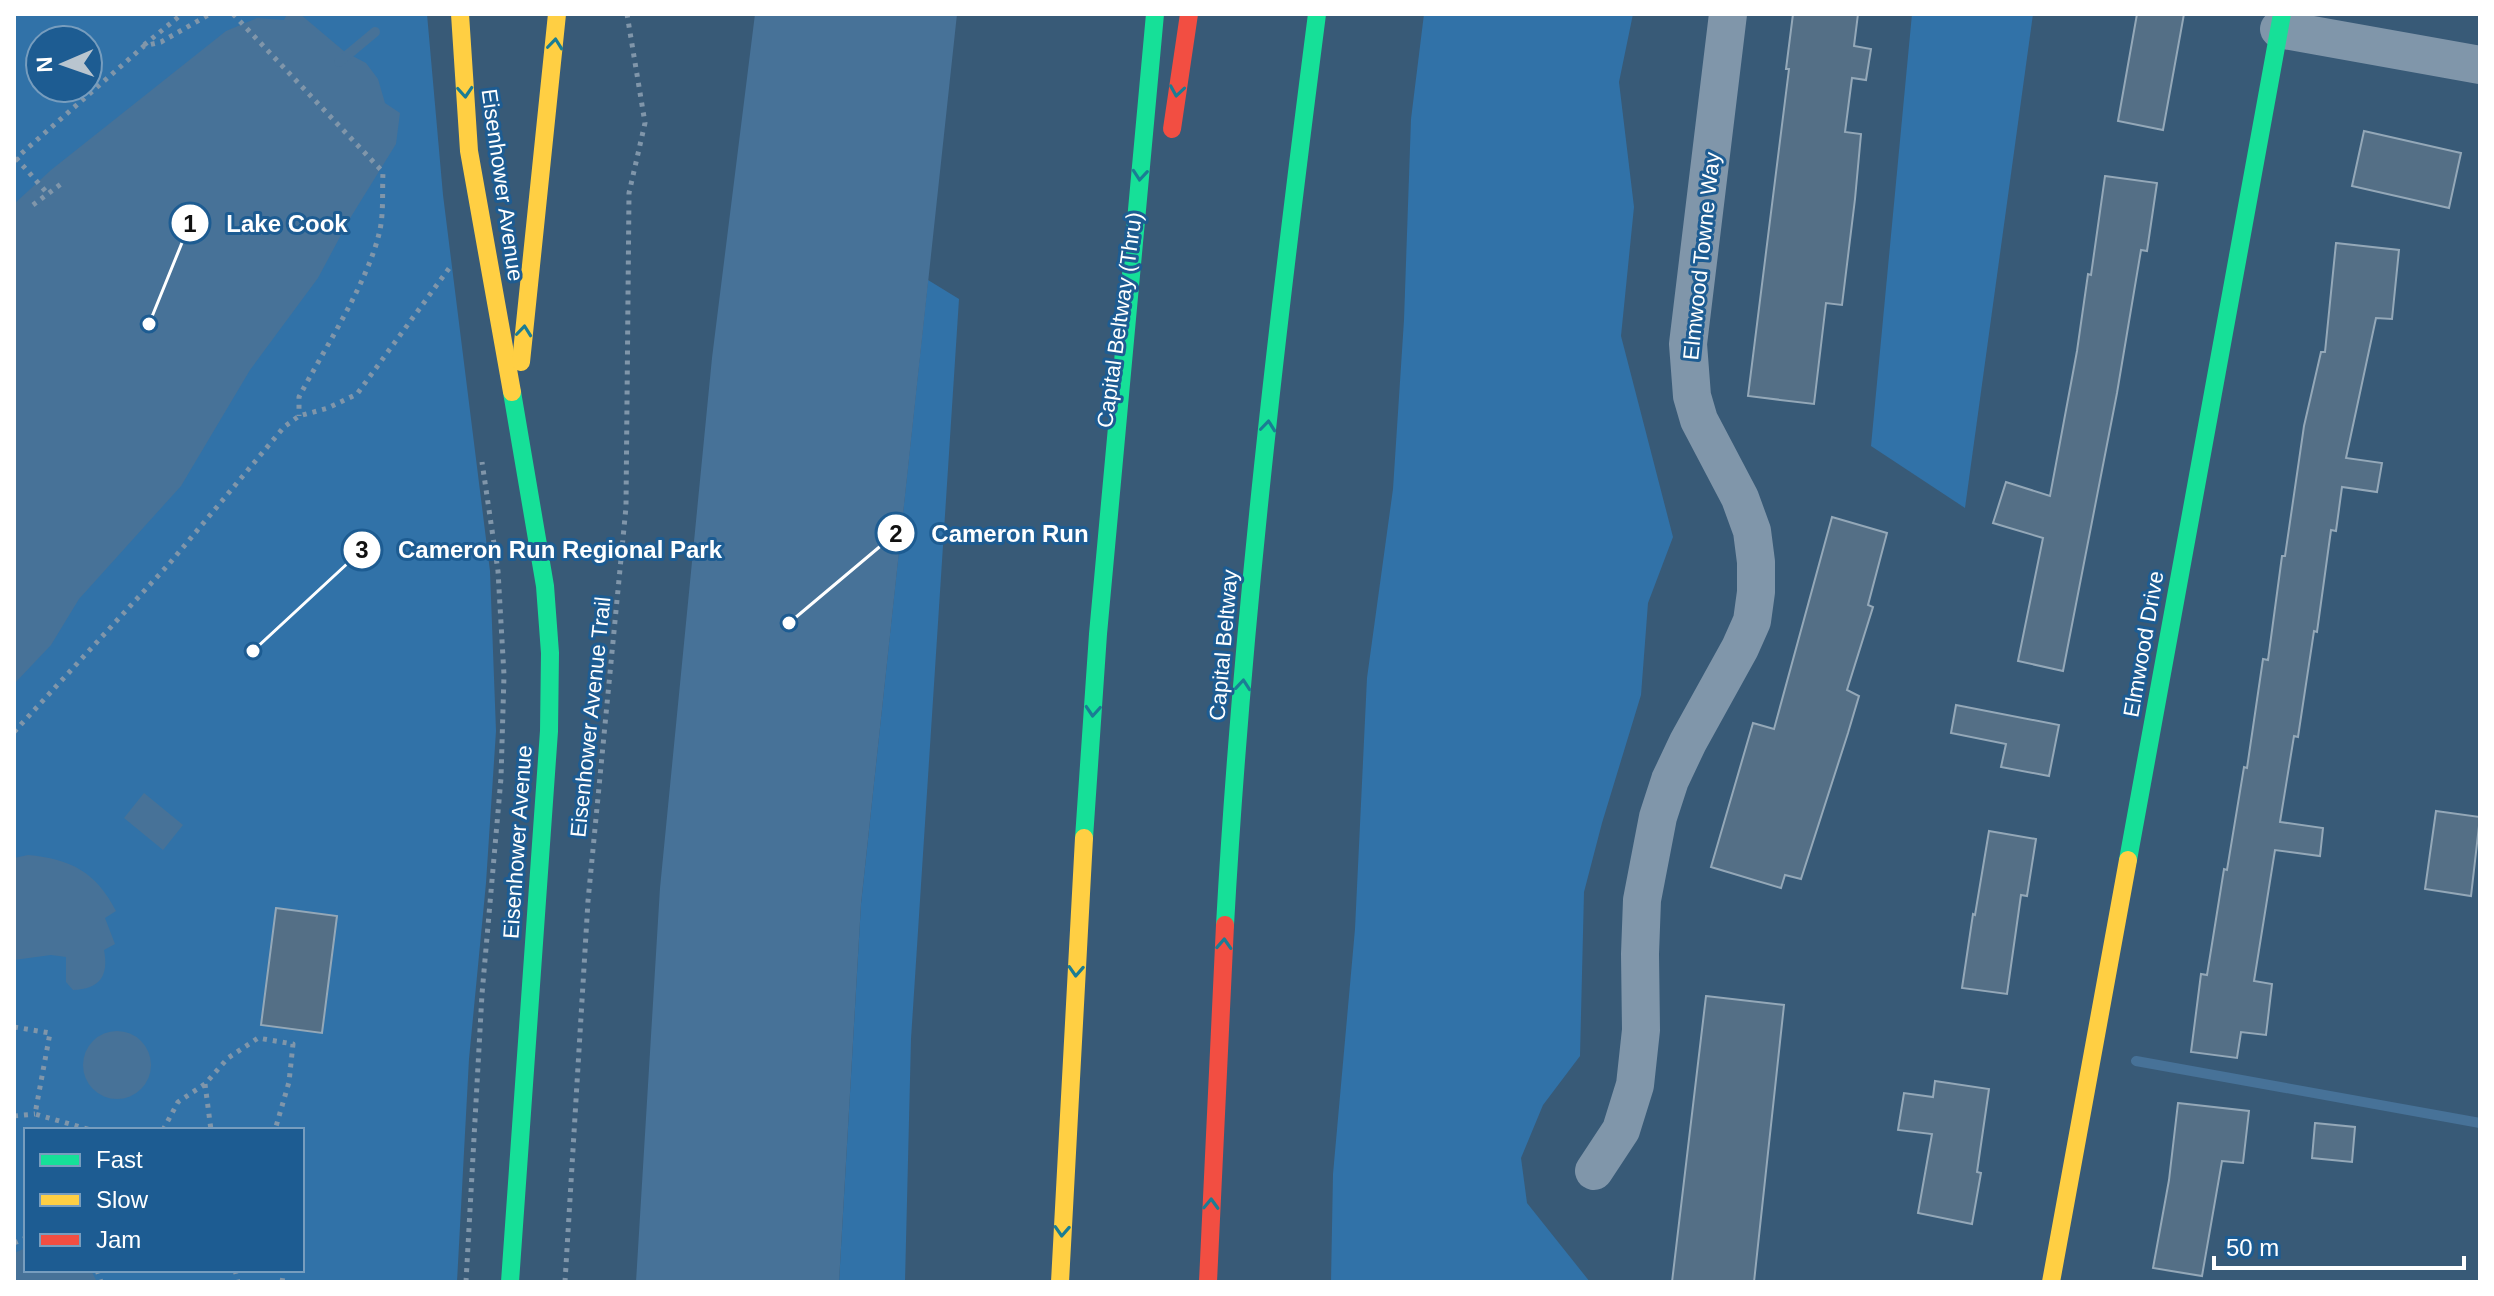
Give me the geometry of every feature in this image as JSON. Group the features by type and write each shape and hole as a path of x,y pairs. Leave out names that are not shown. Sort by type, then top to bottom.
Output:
{"main road":[{"name":"Eisenhower Avenue","path":"460,14 469,151 545,586 550,669 544,816 510,1282"},
{"name":"Eisenhower Avenue","path":"516,408 557,14"},
{"path":"1060,1282 1078,927 1098,634 1155,14"},
{"path":"1169,146 1189,14"},
{"name":"Capital Beltway","path":"1208,1282 1228,873 1243,690 1262,479 1294,187 1317,14"},
{"name":"Elmwood Drive","path":"2051,1282 2281,22"},
{"name":"Capital Beltway (Thru)","path":"1098,634 1148,287"}],"street":[{"name":"Elmwood Towne Way","path":"1594,1171 1621,1130 1635,1085 1641,1030 1642,900 1658,817 1670,780 1688,742 1752,621 1756,592 1752,531 1740,498 1699,420 1689,371 1688,344 1728,14"},
{"path":"2281,22 2480,65"}],"path":[{"path":"48,194 15,159 182,14"},
{"path":"144,46 161,42 210,14"},
{"path":"233,14 383,172 380,230 357,289 299,397 299,416"},
{"name":"Eisenhower Avenue Trail","path":"565,1282 588,901 626,507 629,193 645,123 627,14"},
{"path":"33,205 61,184"},
{"path":"14,732 169,564 284,427 299,416 328,408 357,394 453,263 455,277"},
{"path":"466,1282 482,994 501,778 504,675 498,571 480,449"},
{"path":"14,1027 50,1033 35,1114"},
{"path":"164,1128 178,1102 205,1084 228,1058 258,1038 293,1044 289,1082 276,1128"},
{"path":"205,1084 211,1128"},
{"path":"14,1116 35,1114 84,1128"}],"shaded area":[{"path":"14,14 427,14 443,195 490,571 496,731 486,883 469,1059 457,1282 14,1282"},
{"path":"287,14 300,14 345,52 366,63 378,79 385,103 400,113 396,144 318,278 250,370 181,486 79,599 51,645 14,684 14,204 51,170 226,31 257,18 284,20"},
{"path":"755,14 957,14 861,904 839,1282 636,1282 660,888 712,358"},
{"path":"1424,14 1633,14 1619,82 1634,207 1621,336 1673,537 1648,603 1641,695 1584,892 1580,1056 1543,1105 1521,1158 1527,1203 1590,1282 1331,1282 1333,1174 1355,929 1367,678 1393,489 1404,320 1411,119"},
{"path":"1912,14 2033,14 1965,508 1871,446"},
{"path":"928,280 959,299 911,1039 905,1282 839,1282 861,904"},
{"path":"144,793 183,825 163,850 124,818"},
{"path":"28,855 57,860 81,870 100,886 116,911 105,918 115,944 104,950 104,974 90,987 73,990 66,982 66,957 51,955 14,960 14,858"},
{"path":"117,1031 141,1041 151,1065 141,1089 117,1099 93,1089 83,1065 93,1041"},
{"path":"24,1249 24,1272 92,1272 97,1282 14,1282 14,1253"}],"building":[{"path":"1793,14 1858,14 1854,46 1871,49 1866,80 1852,78 1845,132 1861,134 1855,199 1842,305 1826,303 1814,404 1748,396 1789,69 1786,69"},
{"path":"2137,14 2184,14 2163,130 2118,121"},
{"path":"2364,131 2461,153 2449,208 2352,186"},
{"path":"2105,176 2157,183 2147,251 2141,250 2117,393 2063,671 2018,661 2043,538 1993,523 2006,482 2050,496 2088,274 2091,275"},
{"path":"2336,243 2399,250 2392,319 2376,318 2346,458 2382,463 2377,492 2342,487 2336,531 2331,530 2317,632 2314,631 2298,737 2294,736 2280,822 2323,828 2320,856 2275,850 2254,981 2272,984 2266,1035 2241,1032 2237,1058 2191,1052 2201,974 2207,975 2224,869 2227,870 2244,767 2247,768 2263,659 2268,660 2304,426 2321,352 2325,352"},
{"path":"1832,517 1887,533 1868,605 1873,607 1847,690 1859,696 1848,733 1801,879 1785,875 1781,888 1711,867 1753,723 1774,729"},
{"path":"1956,705 2059,725 2049,776 2001,767 2006,744 1951,733"},
{"path":"2436,811 2480,817 2471,896 2425,889"},
{"path":"1989,831 2036,839 2027,896 2021,895 2007,994 1962,988"},
{"path":"276,908 337,916 322,1033 261,1025"},
{"path":"1706,996 1784,1005 1754,1282 1672,1282"},
{"path":"1935,1081 1989,1089 1977,1172 1981,1173 1972,1224 1918,1213 1932,1134 1898,1130 1904,1093 1933,1097"},
{"path":"2178,1103 2249,1111 2243,1163 2222,1161 2202,1276 2153,1268 2169,1180"},
{"path":"2315,1123 2355,1127 2352,1162 2312,1158"}],"waterway":[{"path":"339,62 375,32"},
{"path":"2136,1061 2480,1123"}],"traffic: fast":[{"path":"1084,838 1098,634 1155,14"},
{"path":"1225,925 1251,583 1317,14"},
{"path":"2128,860 2282,14"},
{"path":"510,1282 549,731 550,653 545,586 512,392"}],"traffic: slow":[{"path":"460,14 469,151 512,392"},
{"path":"521,362 557,14"},
{"path":"1060,1282 1084,838"},
{"path":"2051,1282 2128,860"}],"traffic: jam":[{"path":"1172,129 1189,14"},
{"path":"1208,1282 1225,925"}],"place":[{"name":"Lake Cook","path":"149,324"},
{"name":"Cameron Run","path":"789,623"},
{"name":"Cameron Run Regional Park","path":"253,651"}]}
